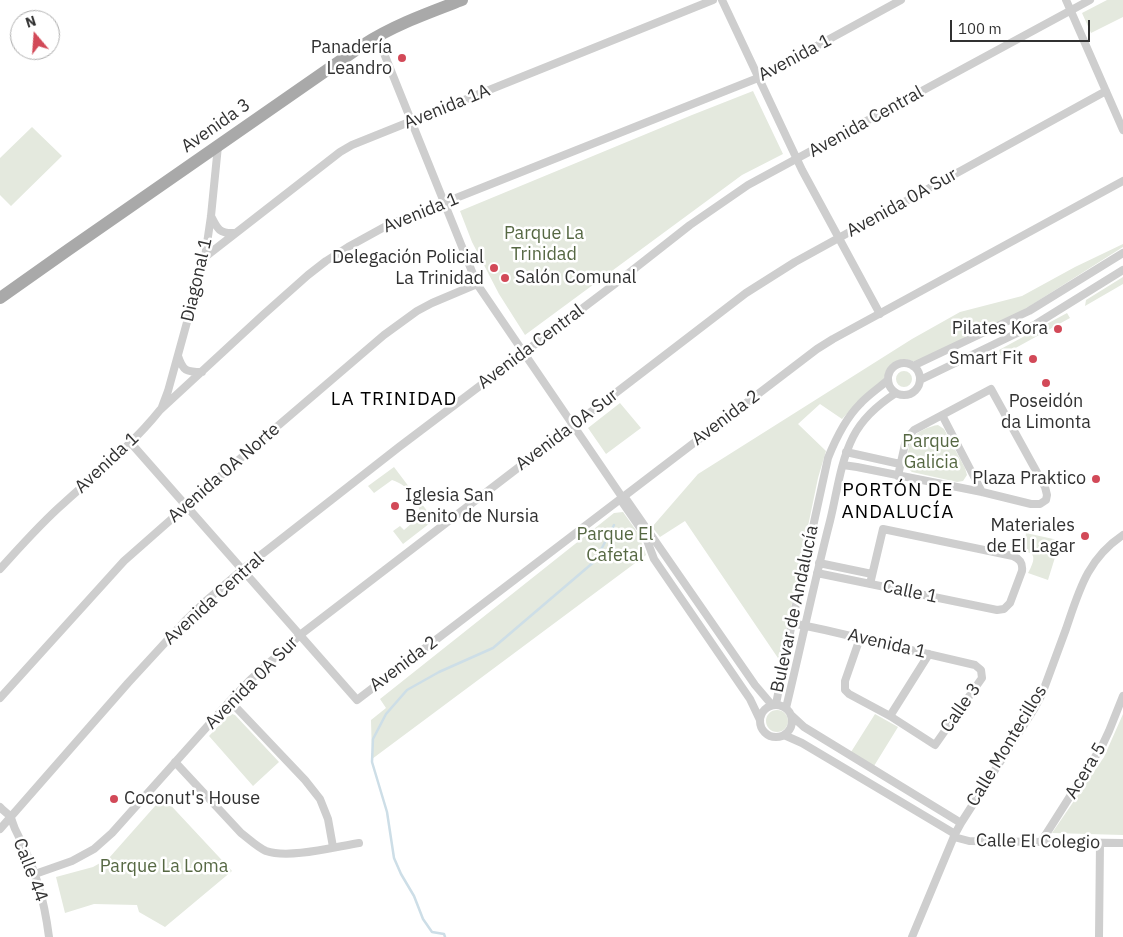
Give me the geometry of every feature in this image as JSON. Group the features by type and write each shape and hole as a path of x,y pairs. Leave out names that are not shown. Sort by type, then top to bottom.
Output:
{"main road":[{"name":"Avenida 3","path":"0,298 377,36 410,20 462,0"}],"street":[{"name":"Avenida 1A","path":"205,257 346,148 359,141 714,0"},
{"path":"722,0 797,159 880,314"},
{"name":"Avenida 1","path":"0,569 46,519 130,442 160,410 308,275 336,254 388,225 758,78 901,0"},
{"path":"1066,0 1123,130"},
{"name":"Avenida Central","path":"0,829 128,683 207,600 243,569 523,352 690,225 736,193 1090,0"},
{"path":"377,36 477,284 622,497 755,685 774,705 789,711 804,727 961,823"},
{"name":"Avenida 0A Sur","path":"35,874 72,861 94,849 112,833 250,680 300,635 746,294 796,262 1106,91"},
{"name":"Diagonal 1","path":"160,410 168,391 205,257 218,146"},
{"name":"Avenida 2","path":"300,635 357,700 806,357 833,339 1123,181"},
{"path":"211,216 221,232 234,233"},
{"name":"Bulevar de Andalucía","path":"774,705 828,458 845,422 861,403 888,380 890,372 896,365 905,363 913,366 1029,311 1123,253"},
{"name":"Bulevar de Andalucía","path":"789,711 817,573 846,452 854,434 869,415 896,393 905,395 913,392 920,380 1036,324 1123,270"},
{"name":"Avenida 0A Norte","path":"0,698 124,561 325,385 404,319 432,303 477,284"},
{"path":"966,342 972,354"},
{"path":"178,356 182,368 185,370 189,372 202,372"},
{"path":"913,366 917,370 920,380"},
{"path":"888,380 892,390 896,393"},
{"path":"843,465 857,467 898,476 982,492 1031,504 1040,504 1046,500 1047,495 1045,487 991,389 914,430 905,444 898,476"},
{"path":"942,415 982,492"},
{"path":"130,442 300,635"},
{"path":"846,452 900,464"},
{"path":"622,497 645,535 654,559 750,699 762,729 775,737 784,735 791,728 792,724 789,711"},
{"name":"Bulevar de Andalucía","path":"815,514 831,516"},
{"name":"Calle 1","path":"817,573 997,610 1004,609 1010,603 1022,571 1021,561 1013,556 883,529 872,574 820,563"},
{"name":"Calle Montecillos","path":"912,937 961,823 1042,694 1080,589 1089,570 1105,549 1123,535"},
{"path":"870,584 872,574"},
{"name":"Avenida 1","path":"792,623 975,664 981,670"},
{"path":"860,638 844,681 845,690 890,716 929,654"},
{"name":"Calle 3","path":"890,716 936,744 982,678 981,670"},
{"name":"Acera 5","path":"1041,842 1102,746 1123,696"},
{"path":"230,701 306,780 320,799 328,819 333,847"},
{"path":"760,720 765,709 774,705"},
{"path":"784,735 802,743 955,836"},
{"path":"175,762 241,833 265,850 280,854 296,853 358,843"},
{"name":"Calle 44","path":"0,807 11,818 28,855 46,913 49,937"},
{"name":"Calle El Colegio","path":"955,836 969,841 1123,843"},
{"path":"1100,843 1100,937"}],"green space":[{"path":"1107,0 1123,0 1123,17 1091,33 1082,13"},
{"name":"Parque La Trinidad","path":"753,91 783,154 742,175 525,335 499,294 472,242 460,211"},
{"path":"32,127 62,156 11,206 0,195 0,158"},
{"path":"1123,244 1123,247 1022,311 915,362 907,359 891,364 886,371 884,379 842,419 820,404 798,424 826,451 818,478 780,661 685,521 660,537 652,527 698,474 912,339 960,312 1022,296 1075,267"},
{"path":"1123,277 1123,284 1085,306 1086,300"},
{"path":"1067,313 1070,318 1001,356 999,350"},
{"path":"904,371 910,373 912,379 910,385 904,387 898,385 896,379 898,373"},
{"path":"620,403 641,428 606,454 588,428"},
{"name":"Parque Galicia","path":"938,425 944,429 965,468 967,475 963,481 957,482 912,472 908,468 906,463 913,437 923,430"},
{"path":"394,467 434,520 403,544 393,531 400,526 404,530 421,515 412,493 404,486 392,480 374,493 368,486"},
{"name":"Parque El Cafetal","path":"623,512 638,533 646,555 372,759 371,720 386,708 380,699 614,513"},
{"path":"1026,533 1067,542 1057,551 1048,580 1028,573 1032,566 1033,556 1028,552 1023,552"},
{"path":"777,710 785,713 788,721 785,729 777,732 769,729 766,721 769,713"},
{"path":"232,714 279,762 253,786 209,736"},
{"path":"875,714 898,727 874,766 851,752"},
{"path":"1123,714 1123,835 1052,833 1104,757"},
{"name":"Parque La Loma","path":"163,797 232,871 165,927 139,912 137,905 94,904 65,913 56,877 93,867 109,858"}],"waterway":[{"path":"445,937 444,934 432,932 423,919 414,896 394,858 387,812 372,762 373,739 386,714 407,690 439,672 493,648 595,561 614,525"}],"place":[{"name":"Panadería Leandro","path":"402,58"},
{"name":"Delegación Policial La Trinidad","path":"494,268"},
{"name":"Salón Comunal","path":"505,278"},
{"name":"Pilates Kora","path":"1058,329"},
{"name":"Smart Fit","path":"1033,359"},
{"name":"Poseidón da Limonta","path":"1046,383"},
{"name":"Plaza Praktico","path":"1096,479"},
{"name":"Iglesia San Benito de Nursia","path":"395,506"},
{"name":"Materiales de El Lagar","path":"1085,536"},
{"name":"Coconut's House","path":"114,799"}],"district":[{"name":"LA TRINIDAD","path":"394,400"},
{"name":"PORTÓN DE ANDALUCÍA","path":"898,502"}]}
